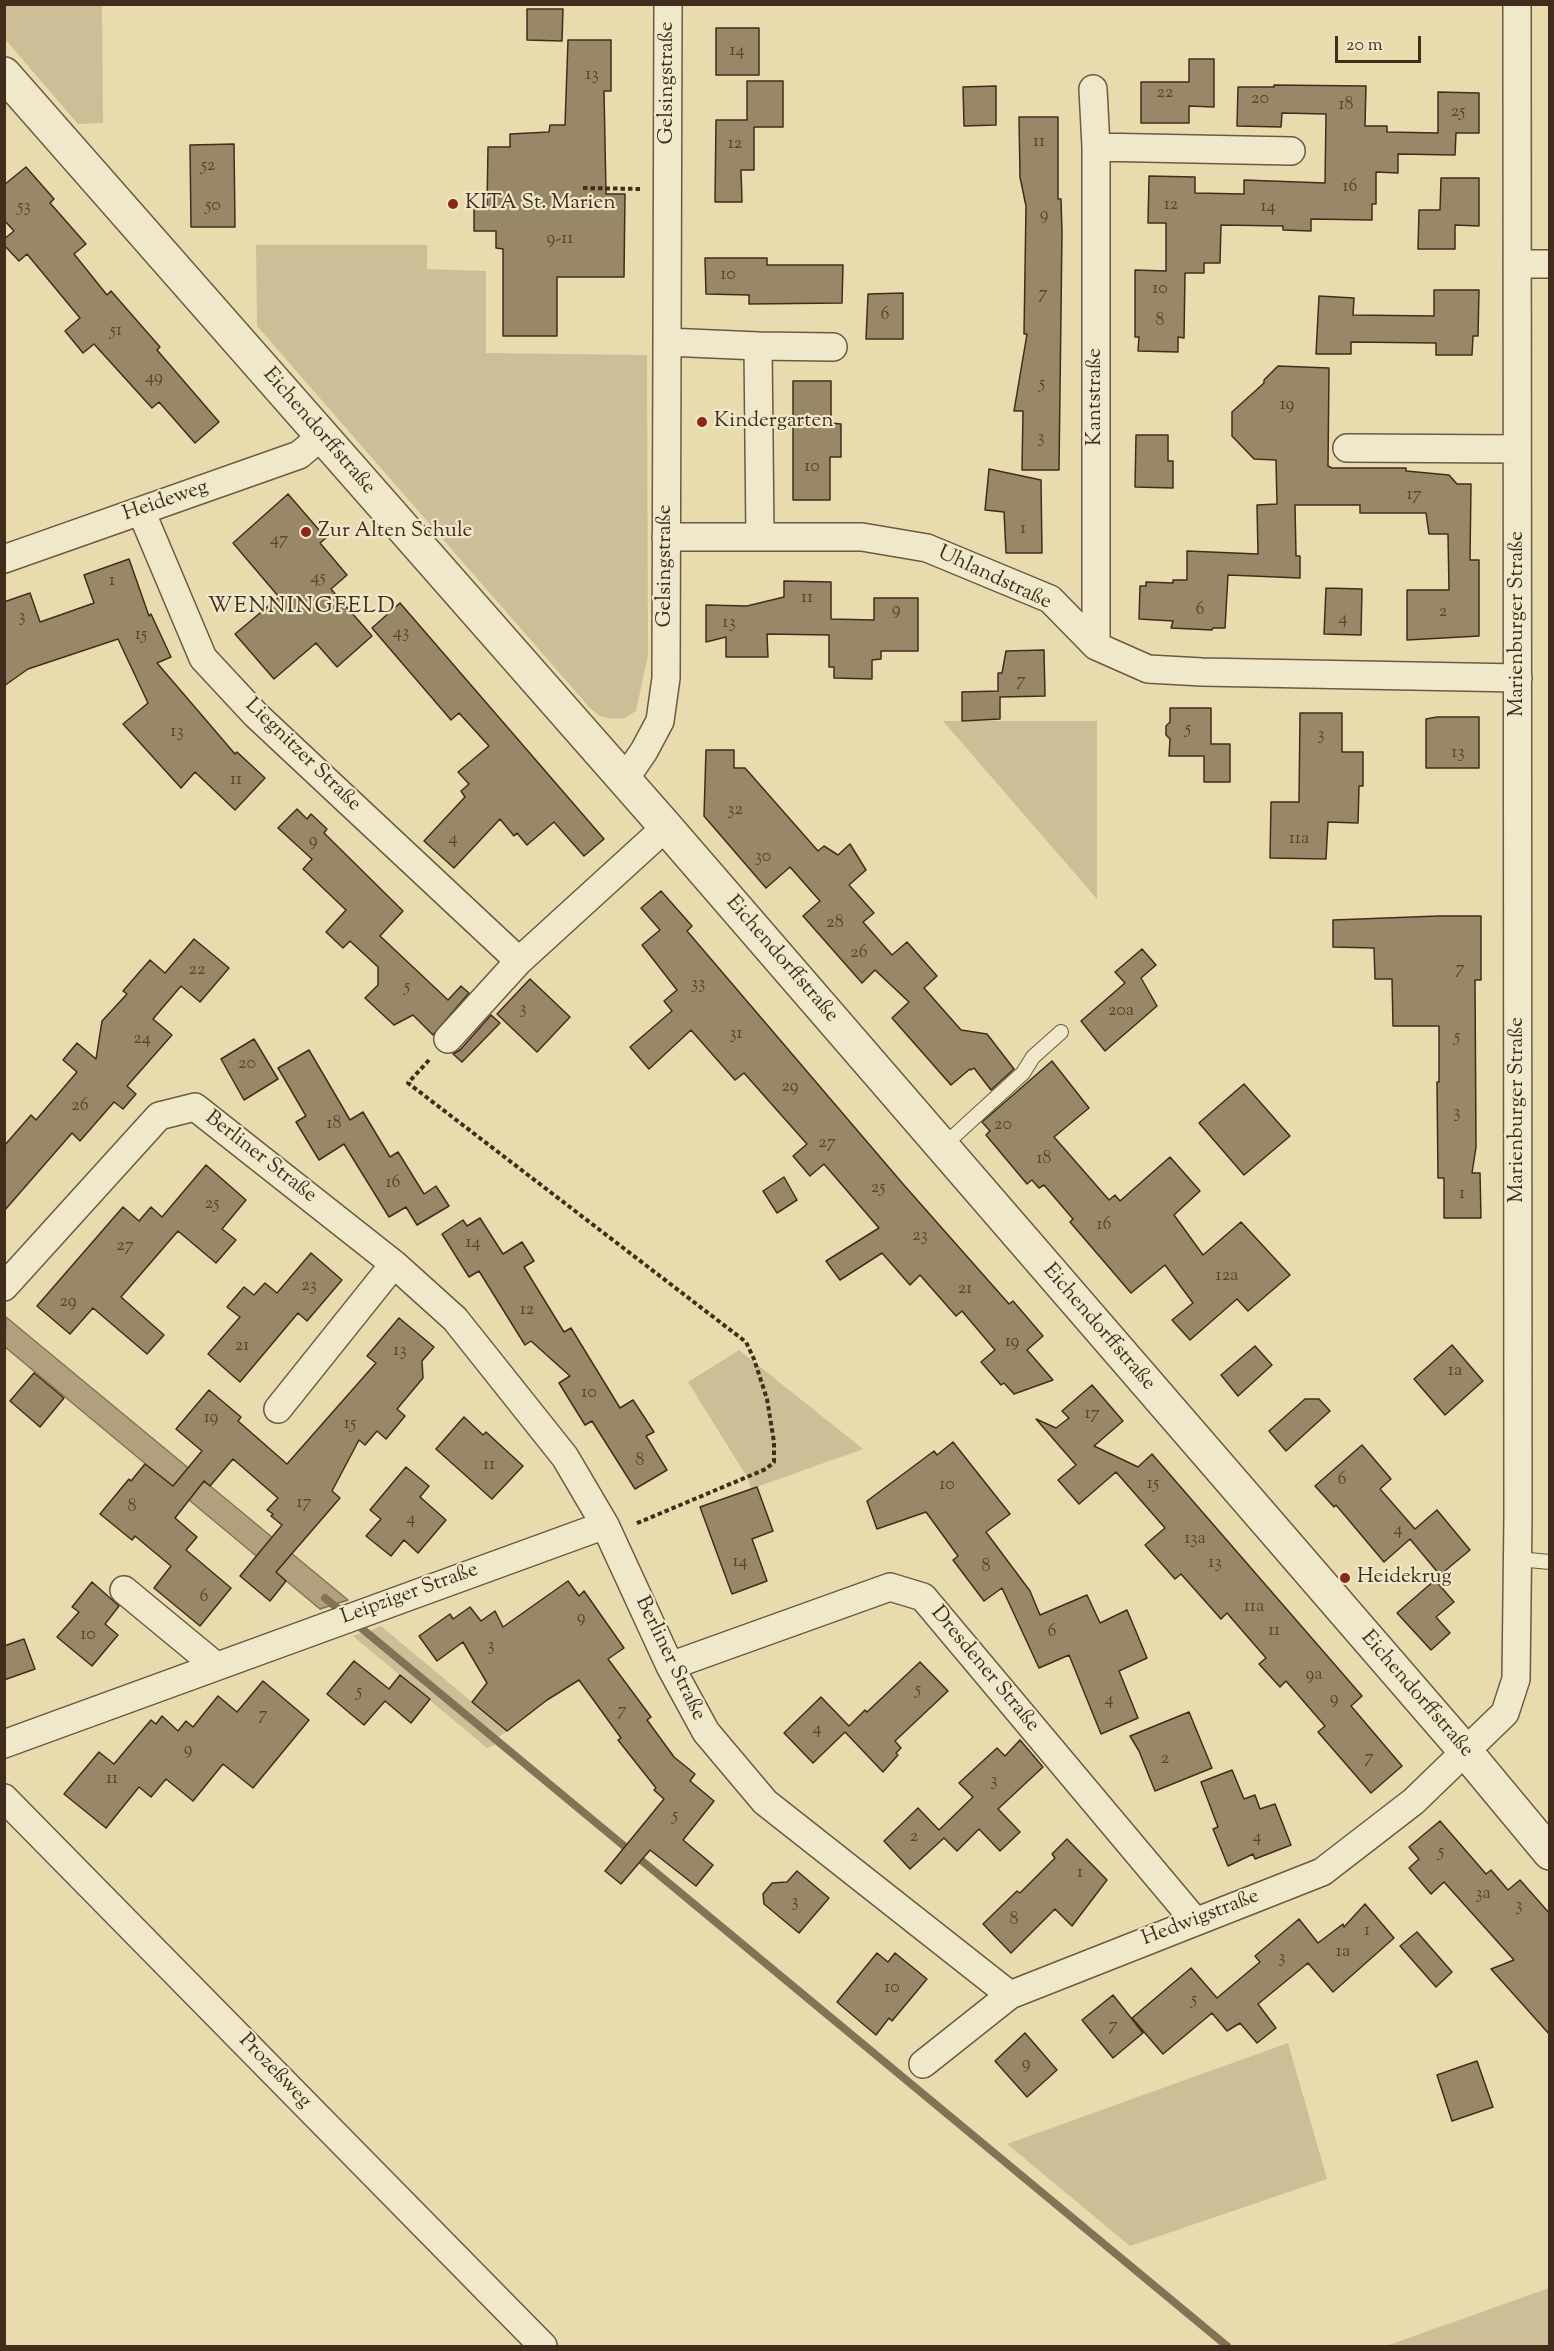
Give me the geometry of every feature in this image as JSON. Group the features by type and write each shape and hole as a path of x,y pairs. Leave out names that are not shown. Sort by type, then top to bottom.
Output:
{"street":[{"name":"Gelsingstraße","path":"624,780 644,751 660,721 666,678 668,4"},
{"name":"Marienburger Straße","path":"1466,1752 1505,1713 1516,1679 1518,678 1516,4"},
{"name":"Eichendorffstraße","path":"4,74 666,827 1550,1852"},
{"name":"Kantstraße","path":"1093,89 1096,147 1095,646"},
{"path":"1096,147 1291,151"},
{"path":"1517,264 1550,264"},
{"path":"667,342 833,347"},
{"path":"758,346 760,537"},
{"name":"Heideweg","path":"4,559 299,455 322,436"},
{"path":"1347,448 1517,449"},
{"name":"Liegnitzer Straße","path":"141,512 203,658 256,715 519,961"},
{"name":"Uhlandstraße","path":"666,537 862,537 927,548 1050,599 1095,646 1148,669 1518,678"},
{"path":"448,1039 519,961 666,827"},
{"name":"Berliner Straße","path":"4,1287 159,1116 195,1107 394,1264 455,1318 565,1457 607,1530 669,1666 706,1732 765,1802 1010,1995"},
{"path":"278,1409 394,1264"},
{"name":"Leipziger Straße","path":"4,1744 379,1607 607,1530"},
{"name":"Dresdener Straße","path":"669,1666 890,1587 923,1597 1194,1921"},
{"path":"124,1590 216,1666"},
{"name":"Hedwigstraße","path":"923,2064 1010,1995 1322,1872 1414,1801 1466,1752"},
{"name":"Prozeßweg","path":"4,1798 543,2346"}],"lane":[{"path":"942,1147 1023,1073 1033,1057 1061,1032"},
{"path":"1518,1559 1550,1562"}],"path":[{"path":"583,189 668,189"},
{"path":"448,1039 408,1083 746,1342 767,1399 774,1442 774,1462 766,1469 607,1530"}],"shaded area":[{"path":"4,5 102,5 103,123 78,124 5,39"},
{"path":"256,245 427,245 427,269 486,271 486,353 647,355 648,655 636,711 625,718 612,719 600,716 590,708 257,326"},
{"path":"943,721 1097,721 1097,899"},
{"path":"6,1317 348,1600 320,1609 5,1347"},
{"path":"739,1350 863,1449 751,1489 747,1477 688,1382"},
{"path":"381,1626 507,1731 496,1739 369,1631"},
{"path":"364,1632 497,1744 487,1748 353,1636"},
{"path":"1288,2043 1327,2179 1130,2246 1007,2144"},
{"path":"1549,2288 1549,2346 1386,2346"}],"building":[{"path":"527,9 563,9 562,41 527,40"},
{"path":"716,28 759,28 759,75 716,75"},
{"path":"568,40 611,40 611,91 604,91 606,194 625,194 624,277 557,277 557,336 503,336 503,249 496,248 496,231 474,231 474,206 487,207 488,147 510,147 510,134 549,132 550,125 565,125"},
{"path":"1189,59 1214,59 1214,107 1189,106 1189,123 1141,123 1141,82 1189,82"},
{"path":"747,81 783,81 783,127 754,127 754,170 741,170 742,202 715,202 716,120 747,120"},
{"path":"1274,85 1366,86 1365,126 1387,126 1387,132 1438,133 1438,92 1479,93 1479,133 1456,133 1455,155 1398,154 1398,173 1376,172 1376,204 1372,204 1372,220 1311,219 1311,231 1283,230 1283,226 1221,225 1220,263 1204,263 1204,273 1185,273 1184,338 1178,337 1178,352 1138,351 1139,337 1135,337 1135,270 1166,271 1166,223 1148,223 1149,176 1195,177 1195,193 1244,194 1244,180 1325,183 1326,114 1282,113 1281,127 1237,126 1238,87 1274,87"},
{"path":"996,86 996,125 964,126 963,87"},
{"path":"1019,117 1058,117 1058,199 1061,199 1062,232 1059,470 1022,470 1023,411 1014,411 1027,334 1024,334 1026,206 1020,177"},
{"path":"234,144 235,227 191,227 190,145"},
{"path":"26,167 54,199 50,203 86,244 74,254 107,295 111,291 160,347 157,350 219,422 195,443 159,402 152,408 94,344 83,353 65,331 80,318 27,254 19,261 4,245 4,239 14,231 4,220 4,185"},
{"path":"1441,178 1479,178 1479,226 1455,225 1455,249 1418,249 1419,210 1440,210"},
{"path":"705,258 767,258 767,265 843,265 842,303 749,304 749,295 706,294"},
{"path":"1434,290 1479,290 1478,336 1473,336 1472,355 1436,355 1436,343 1351,342 1351,354 1316,354 1319,296 1354,298 1353,315 1434,316"},
{"path":"903,293 903,339 866,339 868,294"},
{"path":"1278,366 1329,368 1328,466 1332,468 1406,468 1406,471 1449,475 1457,484 1471,484 1470,560 1479,560 1479,636 1407,640 1407,590 1449,590 1448,534 1429,534 1426,513 1360,513 1360,505 1295,505 1296,556 1300,556 1300,578 1228,575 1225,628 1213,628 1212,630 1171,628 1173,621 1139,619 1140,586 1146,586 1146,582 1173,583 1173,580 1187,580 1187,551 1258,554 1257,505 1277,504 1276,460 1254,459 1232,436 1232,412 1264,383 1264,380"},
{"path":"793,381 831,381 831,423 841,424 841,457 830,457 830,500 793,500"},
{"path":"1136,435 1168,435 1168,461 1173,461 1173,488 1135,487"},
{"path":"989,469 1041,480 1042,553 1006,553 1004,512 985,510"},
{"path":"288,494 326,538 320,543 347,575 331,589 372,636 337,667 316,643 274,679 235,634 279,597 233,543"},
{"path":"129,559 149,616 151,614 171,657 157,663 235,754 237,752 265,778 235,810 195,772 181,788 123,724 148,703 118,639 28,669 4,686 4,602 30,593 40,622 94,603 84,575"},
{"path":"784,581 831,582 831,619 874,620 874,598 918,598 918,651 881,651 881,659 872,660 872,679 834,678 834,667 829,667 829,635 767,634 768,657 726,657 726,637 706,642 706,605 747,606 784,597"},
{"path":"1326,588 1362,589 1361,635 1324,634"},
{"path":"400,603 604,839 584,856 554,822 527,845 517,833 514,836 500,819 454,868 424,841 465,797 461,791 469,784 458,772 489,746 459,713 451,720 372,628"},
{"path":"1044,650 1045,696 1000,697 1000,719 962,721 962,692 998,691 998,673 1002,673 1006,651"},
{"path":"1170,708 1211,708 1211,744 1230,744 1230,782 1204,782 1204,756 1169,756 1170,739 1166,735 1166,726 1170,722"},
{"path":"1300,713 1342,713 1342,752 1363,752 1363,786 1359,786 1358,823 1328,822 1326,859 1270,858 1271,802 1299,802"},
{"path":"1479,717 1479,768 1426,768 1426,719"},
{"path":"706,750 734,750 734,768 745,768 818,851 824,846 838,855 850,844 866,870 849,885 874,913 863,922 892,955 907,942 937,976 924,988 961,1030 987,1034 1014,1069 991,1090 974,1068 951,1085 892,1018 909,1002 875,970 862,983 803,916 820,901 790,867 766,888 704,816"},
{"path":"297,809 307,819 311,814 327,829 324,833 403,911 380,936 448,1000 461,986 469,993 433,1035 413,1015 394,1025 365,998 378,985 378,967 350,941 343,948 326,932 346,910 303,869 312,859 278,828"},
{"path":"661,891 692,926 687,931 903,1184 1009,1304 1013,1301 1043,1336 1027,1350 1053,1380 1014,1394 1004,1383 1001,1385 981,1362 995,1350 962,1311 956,1316 920,1275 910,1285 882,1253 840,1280 826,1261 879,1228 824,1164 810,1176 793,1156 807,1144 744,1073 735,1080 691,1030 649,1069 630,1047 672,1011 664,1001 677,990 642,945 660,930 641,908"},
{"path":"1481,916 1481,980 1475,980 1476,1147 1472,1173 1480,1173 1481,1218 1444,1218 1444,1178 1438,1178 1439,1026 1393,1026 1392,979 1375,979 1374,948 1333,947 1333,920"},
{"path":"194,939 229,968 200,1002 181,986 153,1019 172,1035 127,1086 136,1094 123,1109 114,1102 80,1141 72,1133 4,1211 4,1146 31,1115 36,1120 77,1072 63,1060 77,1043 96,1059 102,1021 127,994 123,991 150,960 165,973"},
{"path":"1142,949 1156,965 1141,978 1157,1006 1105,1051 1081,1021 1125,983 1115,972"},
{"path":"530,979 570,1017 537,1052 497,1014"},
{"path":"491,1015 500,1023 462,1062 453,1054 460,1050"},
{"path":"254,1039 278,1079 244,1100 221,1059"},
{"path":"309,1050 350,1120 363,1112 390,1157 398,1152 424,1194 436,1186 449,1206 417,1225 406,1207 389,1217 344,1144 319,1160 296,1122 306,1116 278,1068"},
{"path":"1052,1061 1089,1108 1054,1137 1109,1200 1115,1195 1120,1201 1170,1157 1200,1191 1174,1215 1203,1255 1241,1222 1290,1275 1248,1311 1237,1299 1190,1340 1172,1320 1193,1303 1165,1265 1131,1293 1070,1222 1073,1219 1044,1185 1039,1188 1032,1180 1027,1184 986,1135 990,1131 982,1122"},
{"path":"1244,1084 1290,1136 1244,1175 1199,1123"},
{"path":"206,1165 246,1200 222,1229 236,1240 216,1263 178,1231 121,1297 164,1335 147,1354 93,1308 70,1334 37,1306 123,1207 139,1221 151,1207 162,1217"},
{"path":"784,1177 797,1200 777,1213 763,1191"},
{"path":"480,1218 503,1254 522,1242 534,1261 524,1267 564,1332 571,1328 620,1408 633,1400 654,1432 646,1436 667,1470 635,1489 592,1421 585,1425 559,1383 570,1376 531,1341 525,1345 479,1271 469,1277 442,1234 463,1220 467,1226"},
{"path":"311,1253 342,1280 307,1321 298,1313 240,1382 208,1354 240,1317 227,1307 244,1287 254,1295 265,1283 277,1293"},
{"path":"399,1318 434,1347 422,1361 423,1378 397,1409 405,1416 386,1439 377,1431 365,1445 359,1440 332,1491 340,1498 276,1572 286,1581 270,1601 240,1576 282,1525 267,1510 278,1498 233,1459 210,1486 204,1481 175,1518 197,1537 186,1550 231,1588 200,1626 154,1588 171,1566 135,1536 132,1540 100,1514 129,1479 131,1481 145,1464 173,1486 202,1451 176,1429 209,1390 241,1417 238,1421 287,1464 376,1363 367,1356"},
{"path":"1452,1345 1483,1381 1445,1415 1414,1379"},
{"path":"1255,1346 1272,1365 1238,1396 1221,1375"},
{"path":"34,1373 64,1398 40,1427 10,1401"},
{"path":"1092,1385 1123,1421 1094,1446 1138,1467 1152,1454 1362,1696 1351,1706 1402,1766 1371,1793 1318,1732 1325,1726 1286,1681 1280,1687 1259,1664 1266,1658 1227,1613 1221,1619 1181,1574 1175,1579 1145,1545 1165,1528 1116,1472 1079,1504 1058,1480 1076,1465 1036,1419 1056,1428 1069,1418 1062,1411"},
{"path":"1305,1399 1319,1399 1330,1411 1286,1451 1269,1431"},
{"path":"464,1417 483,1435 486,1432 523,1466 492,1499 436,1449"},
{"path":"953,1442 1010,1514 986,1532 1030,1591 1040,1615 1087,1595 1100,1623 1127,1610 1147,1658 1119,1671 1138,1718 1101,1734 1069,1655 1039,1668 1002,1588 984,1601 953,1560 958,1556 926,1512 877,1529 867,1501 934,1451 937,1455"},
{"path":"1362,1445 1391,1479 1380,1489 1415,1529 1437,1510 1470,1550 1440,1575 1410,1539 1384,1562 1336,1505 1334,1507 1315,1486"},
{"path":"406,1467 429,1486 420,1497 446,1520 418,1553 404,1540 391,1556 366,1536 381,1519 370,1510"},
{"path":"757,1487 773,1531 752,1539 767,1581 732,1594 700,1507"},
{"path":"1435,1580 1454,1602 1436,1617 1450,1633 1431,1650 1397,1613"},
{"path":"568,1581 579,1596 584,1591 624,1648 608,1659 651,1717 647,1720 674,1757 695,1774 690,1781 714,1801 683,1840 713,1865 696,1886 650,1850 621,1884 605,1871 664,1799 654,1790 656,1788 618,1740 621,1738 579,1680 547,1700 507,1731 472,1702 487,1683 463,1642 437,1661 419,1636 450,1614 453,1619 470,1607 481,1621 495,1611 503,1627"},
{"path":"92,1582 119,1606 105,1624 118,1635 92,1666 57,1637 79,1612 72,1607"},
{"path":"24,1639 35,1669 4,1680 4,1646"},
{"path":"354,1661 389,1689 400,1675 430,1699 411,1723 385,1701 364,1725 327,1694"},
{"path":"920,1662 948,1691 895,1741 901,1748 883,1772 845,1732 813,1763 784,1733 821,1697 849,1726"},
{"path":"263,1681 309,1720 253,1788 223,1764 193,1801 166,1779 151,1797 139,1787 106,1828 64,1794 99,1752 114,1764 151,1720 156,1724 162,1716 178,1731 186,1721 193,1727 218,1696 237,1712"},
{"path":"1189,1712 1212,1768 1155,1791 1139,1751 1130,1736"},
{"path":"1020,1740 1043,1767 998,1809 1020,1832 1000,1851 979,1829 957,1851 944,1838 910,1869 884,1841 918,1808 939,1830 973,1797 959,1783 997,1748 1005,1756"},
{"path":"1232,1770 1244,1799 1255,1795 1260,1809 1275,1804 1291,1845 1255,1859 1253,1854 1228,1866 1213,1829 1218,1827 1201,1782"},
{"path":"1440,1821 1486,1874 1491,1870 1508,1890 1520,1880 1550,1914 1550,2035 1491,1969 1514,1960 1444,1882 1431,1894 1409,1868 1419,1859 1409,1847"},
{"path":"1067,1839 1107,1880 1072,1926 1055,1909 1011,1953 983,1924 1017,1891 1020,1893 1055,1858 1052,1854"},
{"path":"797,1871 829,1898 799,1933 764,1904 763,1894 772,1883 787,1882"},
{"path":"1365,1904 1394,1938 1333,1992 1308,1963 1258,2004 1276,2028 1257,2043 1240,2023 1227,2031 1212,2013 1163,2054 1132,2018 1191,1968 1217,1998 1260,1962 1255,1956 1299,1919 1318,1943 1343,1924 1344,1927"},
{"path":"1417,1932 1452,1972 1436,1987 1400,1946"},
{"path":"877,1953 888,1962 895,1953 927,1979 892,2021 889,2018 876,2035 837,2002"},
{"path":"1113,1995 1143,2033 1113,2058 1082,2020"},
{"path":"1025,2033 1057,2070 1027,2097 995,2061"},
{"path":"1477,2061 1493,2107 1452,2121 1437,2075"}],"waterway":[{"path":"325,1598 1227,2346"}],"place":[{"name":"KITA St. Marien","path":"453,204"},
{"name":"Kindergarten","path":"702,422"},
{"name":"Zur Alten Schule","path":"306,532"},
{"name":"Heidekrug","path":"1345,1578"}],"district":[{"name":"WENNINGFELD","path":"302,608"}]}
